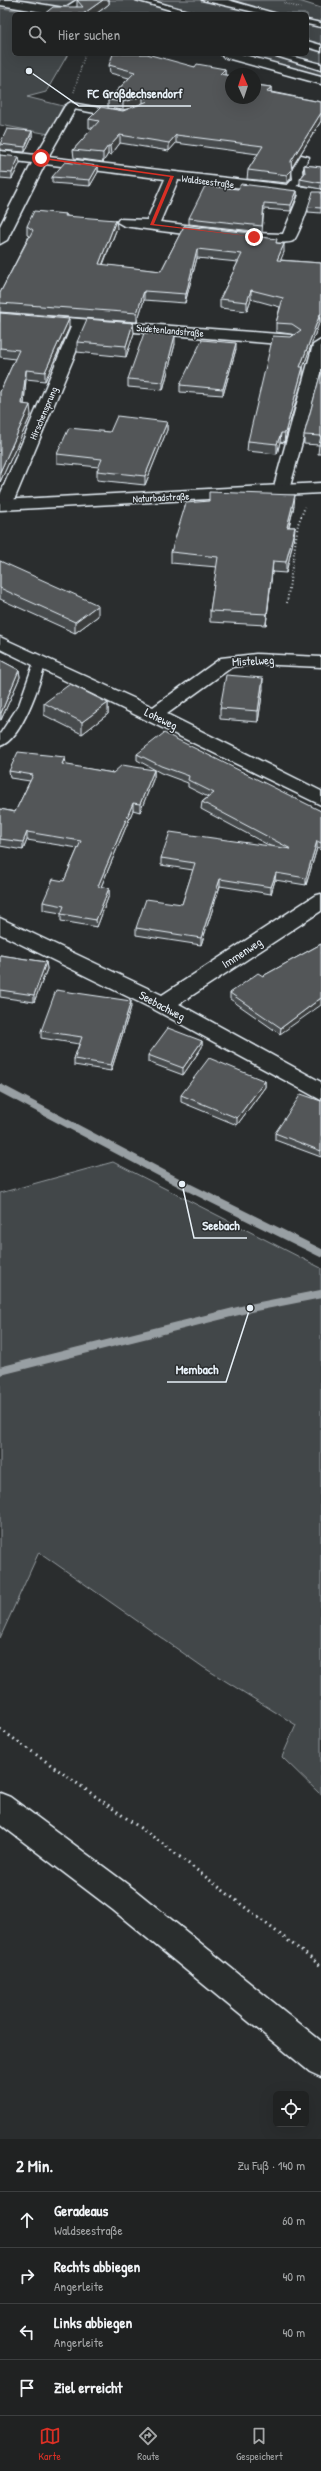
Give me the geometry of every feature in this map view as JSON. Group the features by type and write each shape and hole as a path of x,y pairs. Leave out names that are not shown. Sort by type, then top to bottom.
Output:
{"street":[{"path":"0,2 64,12"},
{"path":"234,56 321,80"},
{"path":"0,240 41,158 71,106"},
{"name":"Waldseestraße","path":"0,155 41,158 314,193"},
{"path":"152,225 173,176"},
{"path":"124,222 254,237 288,238 314,193"},
{"path":"0,210 15,211"},
{"name":"Sudetenlandstraße","path":"0,317 81,322 291,340"},
{"name":"Hirschensprung","path":"2,505 81,322"},
{"path":"281,490 316,342"},
{"name":"Naturbadstraße","path":"2,505 314,489"},
{"name":"Loheweg","path":"0,642 154,715 321,799"},
{"name":"Mistelweg","path":"154,715 227,662 256,659 321,662"},
{"name":"Immenweg","path":"163,1005 321,901"},
{"name":"Seebachweg","path":"0,925 163,1005 321,1092"},
{"path":"0,1807 124,1900 321,2061"}],"lane":[{"path":"64,12 83,0"},
{"path":"140,0 187,12"},
{"path":"206,0 225,2 265,12"},
{"path":"151,2 152,12"},
{"path":"309,22 321,25"},
{"path":"309,45 321,48"},
{"path":"281,56 321,67"},
{"path":"71,106 123,115 130,113"},
{"path":"288,190 298,179 297,170 304,157"},
{"path":"0,742 11,731 20,714 40,662"}],"path":[{"path":"282,2 308,10"},
{"path":"71,106 84,56"},
{"path":"287,603 298,524 314,489"},
{"path":"0,1729 80,1784 187,1863 321,1966"}],"shaded area":[{"path":"17,0 296,0 321,8 321,76 248,56 309,56 309,12 80,12"},
{"path":"0,8 34,12 12,12 12,56 67,56 46,92 27,97 63,106 49,134 0,125"},
{"path":"113,1162 321,1268 321,1795 282,1757 296,1725 203,1667 39,1552 0,1638 0,1193"}],"building":[{"path":"77,0 103,0 86,12 47,12 53,7 83,7"},
{"path":"112,56 154,56 195,67 197,64 225,69 220,74 225,75 225,104 261,104 261,86 271,87 267,92 321,102 321,113 291,161 292,170 287,175 248,170 263,146 176,135 169,143 120,135 103,153 73,150 99,121 89,119 101,107 123,111 148,101 143,96 123,102 108,100 135,72 109,65"},
{"path":"7,129 32,131 25,147 0,144"},
{"path":"0,155 19,157 12,173 0,172"},
{"path":"65,162 98,166 90,180 52,177"},
{"path":"304,165 321,167 321,183 300,179 305,173"},
{"path":"241,184 297,191 291,205 264,203 262,226 189,218 205,186 238,189"},
{"path":"313,192 321,192 321,208 308,207"},
{"path":"34,211 66,214 65,216 116,220 99,264 161,271 184,226 262,234 261,237 277,239 276,243 284,244 277,260 321,263 321,314 300,367 303,367 285,433 281,433 277,444 248,441 273,336 291,337 301,330 292,324 276,323 283,298 251,290 247,302 220,299 242,254 197,249 186,294 144,291 137,313 0,303 0,293 33,230 27,226"},
{"path":"0,313 69,319 45,372 26,370 22,404 30,405 0,472 0,392 19,350 0,348"},
{"path":"87,319 133,323 126,346 77,342"},
{"path":"144,333 175,335 163,382 128,379"},
{"path":"202,340 236,343 223,389 180,385"},
{"path":"321,372 321,436 304,435"},
{"path":"117,416 167,422 145,476 97,471 102,459 57,454 69,428 110,432"},
{"path":"209,492 295,495 287,527 295,527 286,562 273,561 267,614 210,611 218,557 171,552 186,503 209,501"},
{"path":"0,561 98,605 75,622 0,588"},
{"path":"0,660 19,670 1,713 0,713"},
{"path":"226,675 263,678 258,711 220,708"},
{"path":"70,684 108,703 82,722 44,703"},
{"path":"164,733 321,811 321,843 317,841 306,878 276,873 271,887 220,879 201,938 136,928 146,899 182,904 195,863 161,858 170,832 291,849 202,802 214,793 188,780 189,776 161,766 137,754"},
{"path":"18,752 65,757 62,764 113,773 122,765 154,770 140,804 133,803 98,886 109,888 96,920 61,914 64,906 43,902 53,879 64,881 81,841 27,832 23,842 0,839 0,809 15,812 33,775 9,771"},
{"path":"321,944 321,998 281,1028 230,993 258,973 263,976"},
{"path":"0,955 46,962 34,995 0,990"},
{"path":"56,990 131,1001 111,1065 74,1059 82,1037 41,1031"},
{"path":"168,1028 202,1041 183,1068 148,1055"},
{"path":"209,1058 265,1081 237,1118 181,1095"},
{"path":"301,1094 321,1101 321,1151 275,1133"}],"waterway":[{"path":"0,1088 182,1184 321,1253"},
{"path":"0,1371 250,1308 321,1294"}],"place":[{"name":"FC Großdechsendorf","path":"29,71"},
{"name":"Seebach","path":"182,1184"},
{"name":"Membach","path":"250,1308"}],"route":[{"path":"41,158 173,176 152,225 254,237"}]}
